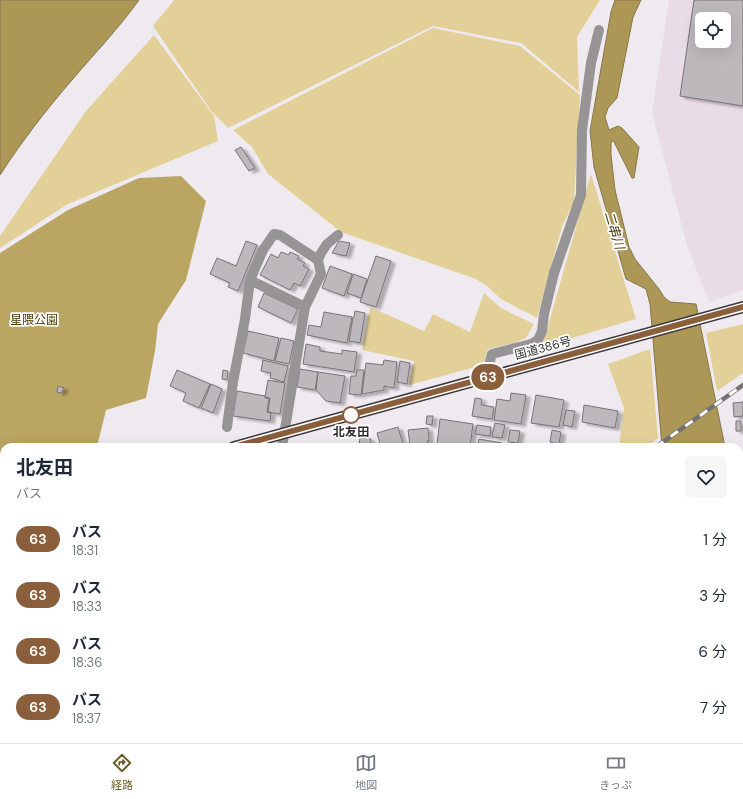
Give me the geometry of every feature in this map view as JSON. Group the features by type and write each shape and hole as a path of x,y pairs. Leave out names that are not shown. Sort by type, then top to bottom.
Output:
{"highway":[{"name":"国道386号","path":"248,443 743,307"}],"street":[{"path":"493,376 490,362 492,354 531,344 538,340 542,331 544,314 554,273 581,195 582,130 591,62 599,30"},
{"path":"227,427 250,280 263,250 274,234 280,235 318,260"},
{"path":"283,443 305,307 321,274 318,260 321,253 327,244 338,235"},
{"path":"250,280 305,307"}],"shaded area":[{"path":"174,0 600,0 577,37 579,92 521,43 433,26 228,128 212,112 153,26"},
{"path":"669,0 743,0 743,290 709,302 687,245 652,113"},
{"path":"433,28 520,46 580,95 574,201 562,227 537,318 501,299 487,286 476,279 341,232 268,174 252,147 233,130"},
{"path":"154,35 214,116 218,141 68,204 0,248 0,236 86,111"},
{"path":"591,174 636,319 542,347"},
{"path":"484,293 501,308 534,324 526,338 514,343 488,349 483,365 409,385 414,361 362,350 370,307 424,331 433,314 470,332"},
{"path":"743,324 743,373 717,391 706,333"},
{"path":"650,349 658,438 651,443 620,443 624,408 608,364"}],"green space":[{"name":"星隈公園","path":"181,176 206,201 186,280 158,324 155,351 146,398 106,410 98,443 0,443 0,253 68,210 139,178"}],"water":[{"path":"0,0 139,0 62,91 0,175"},
{"name":"二串川","path":"615,0 641,0 633,17 617,98 608,108 605,117 609,130 618,126 622,128 639,147 634,178 632,178 614,141 611,142 615,190 629,247 635,259 664,297 670,302 696,304 724,443 662,443 650,304 646,289 626,279 594,167 590,131 611,12"}],"building":[{"path":"694,0 743,0 743,106 680,96"},
{"path":"241,147 255,168 249,171 235,150"},
{"path":"246,241 257,245 238,291 228,287 230,283 210,274 217,258 236,266"},
{"path":"339,241 350,243 346,256 332,253"},
{"path":"281,252 289,255 290,252 299,256 297,259 305,263 303,266 309,269 300,286 294,283 290,290 260,275 271,254 278,258"},
{"path":"376,256 391,261 376,307 360,302"},
{"path":"330,266 352,274 344,296 322,288"},
{"path":"353,274 367,279 361,298 347,293"},
{"path":"264,293 298,309 291,323 258,307"},
{"path":"355,311 365,313 360,343 349,341"},
{"path":"324,312 352,317 347,343 307,335 309,325 321,327"},
{"path":"248,331 279,338 274,361 243,353"},
{"path":"281,338 294,341 289,364 275,361"},
{"path":"306,344 320,347 320,351 342,354 342,350 357,352 354,372 303,364"},
{"path":"263,360 288,366 284,382 270,378 271,373 261,371"},
{"path":"384,360 397,362 394,388 384,386 384,390 362,394 366,363 383,365"},
{"path":"400,361 410,363 407,384 397,382"},
{"path":"300,369 318,372 315,390 297,387"},
{"path":"177,370 210,384 199,408 183,401 186,393 170,386"},
{"path":"223,370 228,371 227,380 222,379"},
{"path":"357,370 364,370 361,395 349,394 351,376 356,376"},
{"path":"318,372 345,376 340,403 326,401 316,390"},
{"path":"268,380 285,383 280,414 268,412 270,398 265,397"},
{"path":"211,384 222,389 213,413 201,408"},
{"path":"58,386 64,388 61,393 57,392"},
{"path":"237,391 265,396 265,398 269,399 267,412 271,413 270,421 233,416"},
{"path":"511,393 526,395 521,424 494,420 497,399 510,401"},
{"path":"536,395 564,400 559,427 531,423"},
{"path":"475,398 482,399 481,405 494,407 492,419 472,416"},
{"path":"743,402 743,416 734,417 733,403"},
{"path":"584,405 618,411 615,428 582,422"},
{"path":"566,410 575,411 572,427 563,425"},
{"path":"427,416 433,416 432,425 426,424"},
{"path":"440,419 473,424 471,443 437,443"},
{"path":"736,421 741,421 741,431 736,431"},
{"path":"495,423 505,425 502,438 492,437"},
{"path":"477,425 491,427 490,436 475,434"},
{"path":"398,427 403,443 380,443 377,433"},
{"path":"428,428 429,441 427,441 427,443 410,443 408,430"},
{"path":"510,430 520,431 518,443 508,442"},
{"path":"552,430 561,432 559,443 550,442"},
{"path":"360,437 371,439 370,443 359,443"},
{"path":"479,439 502,443 478,443"}],"railway":[{"path":"662,443 743,385"}],"bus line":[{"name":"63","path":"249,443 743,307"}],"place":[{"name":"北友田","path":"351,415"}]}
